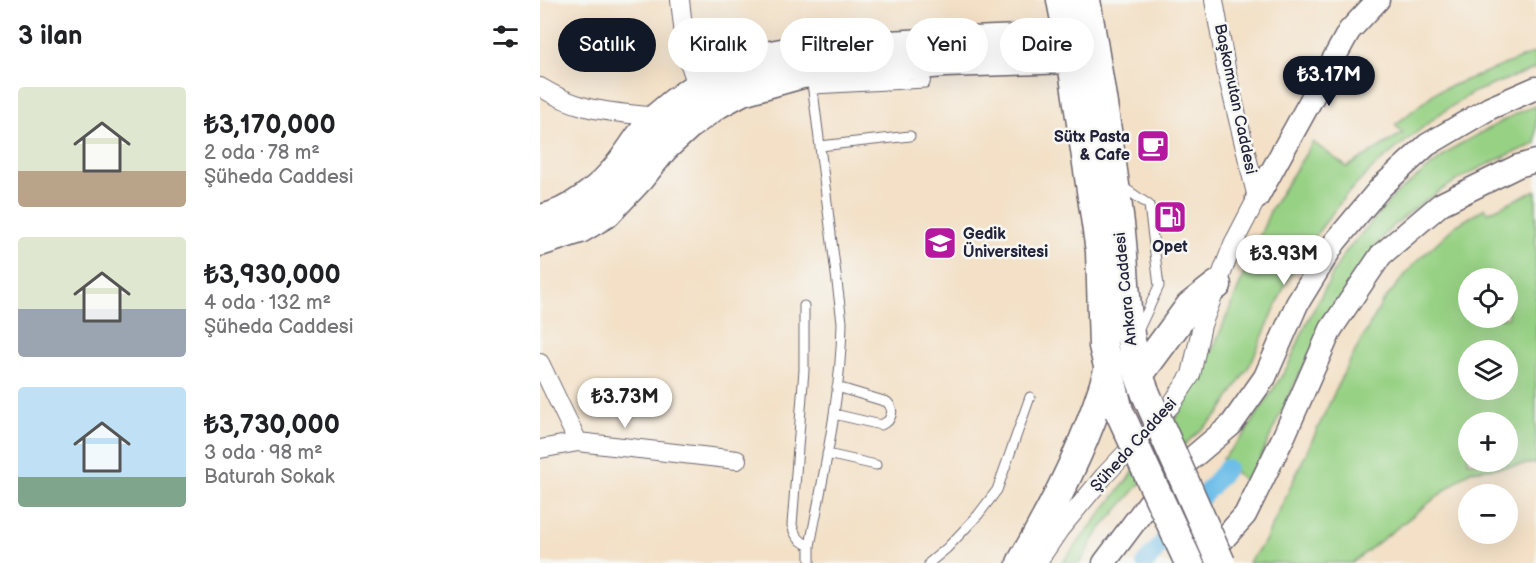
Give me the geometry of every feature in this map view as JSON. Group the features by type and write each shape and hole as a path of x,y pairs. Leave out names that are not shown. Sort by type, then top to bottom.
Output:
{"main road":[{"name":"Ankara Caddesi","path":"1061,0 1068,18"},
{"name":"Ankara Caddesi","path":"1083,18 1086,0"},
{"path":"540,219 548,218 569,208 597,188 620,165 657,117 698,87 727,70 776,53 828,48 1000,47"},
{"path":"540,242 580,229 607,213 664,148 690,124 718,104 742,91 802,74 812,81 1000,56"},
{"name":"Ankara Caddesi","path":"1081,72 1100,251 1102,330 1108,371 1119,411 1189,563"},
{"name":"Ankara Caddesi","path":"1085,72 1115,181 1126,272 1127,321 1131,347 1143,385 1221,563"},
{"path":"1143,385 1173,327 1190,306 1217,285"},
{"path":"1021,563 1039,532 1073,462 1098,406 1108,371"}],"street":[{"path":"680,0 686,54 698,87"},
{"path":"1046,0 1059,18"},
{"name":"Başkomutan Caddesi","path":"1214,0 1227,74 1257,198"},
{"name":"Şüheda Caddesi","path":"1037,563 1060,529 1097,485 1172,405 1191,375 1202,325 1233,244 1349,31 1378,0"},
{"path":"540,87 562,100 588,109 657,117"},
{"path":"1104,563 1166,480 1231,425 1265,377 1297,304 1335,242 1381,187 1427,145 1490,108 1536,88"},
{"path":"1202,563 1245,515 1284,436 1331,329 1381,255 1441,204 1518,166 1536,161"},
{"path":"540,363 578,442"},
{"path":"540,449 578,442 737,460"}],"lane":[{"path":"810,563 810,546 834,414 842,351 842,322 812,81"},
{"path":"820,146 910,136"},
{"path":"804,306 804,370 792,525 801,542 810,546"},
{"path":"834,414 881,424 888,421 892,414 887,402 837,387"},
{"path":"929,563 963,532 997,490 1030,397"},
{"path":"827,454 876,465"}],"green space":[{"path":"1536,52 1536,68 1472,93 1441,113 1376,165 1346,195 1315,236 1286,283 1251,363 1219,414 1140,484 1098,532 1080,563 1062,563 1178,415 1216,342 1271,209 1313,142 1347,167 1403,133 1395,125 1436,92"},
{"path":"1536,106 1536,144 1459,179 1406,215 1382,238 1313,348 1273,429 1249,485 1222,459 1245,434 1288,366 1307,322 1343,255 1396,194 1455,147 1519,112"},
{"path":"1536,190 1536,463 1518,465 1518,412 1458,412 1458,472 1469,472 1352,563 1248,563 1265,541 1346,368 1382,303 1415,263 1455,226 1485,208 1487,213"}],"waterway":[{"path":"1145,563 1227,468"}],"place":[{"name":"Sütx Pasta & Cafe","path":"1153,146"},
{"name":"Opet","path":"1170,217"},
{"name":"Gedik Üniversitesi","path":"940,243"}]}
